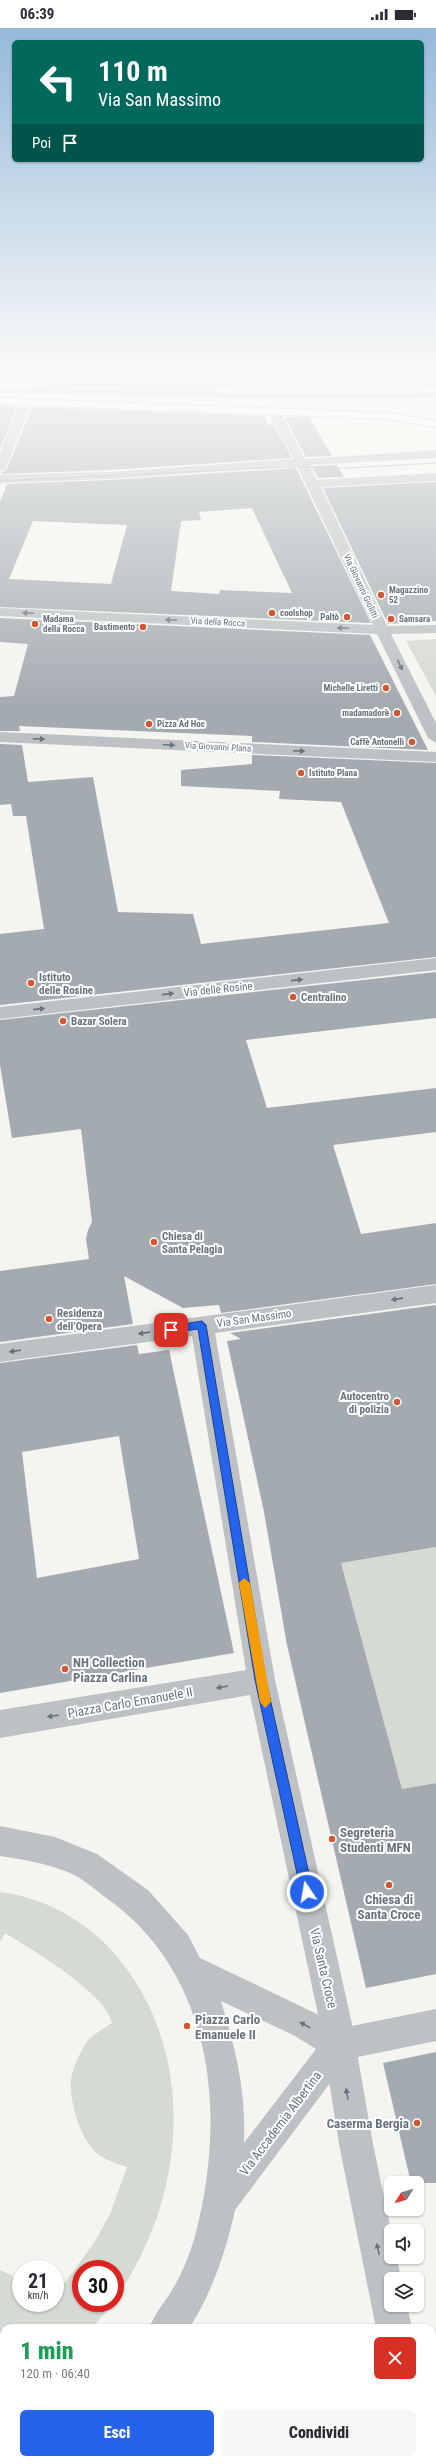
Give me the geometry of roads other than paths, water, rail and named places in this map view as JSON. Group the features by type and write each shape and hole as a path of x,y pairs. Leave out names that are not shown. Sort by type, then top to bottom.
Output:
{"street":[{"name":"Via Giovanni Giolitti","path":"310,481 436,738"},
{"path":"312,484 371,481"},
{"name":"Via della Rocca","path":"0,612 382,630 436,629"},
{"name":"Via Giovanni Plana","path":"0,737 436,757"},
{"name":"Via delle Rosine","path":"0,1013 436,964"},
{"name":"Via San Massimo","path":"0,1353 436,1294"},
{"name":"Via Santa Croce","path":"202,1325 261,1680 336,2024 338,2045 356,2144 393,2324"},
{"name":"Piazza Carlo Emanuele II","path":"0,1724 261,1680"},
{"path":"0,1841 55,1852 86,1865 115,1884 144,1907 168,1935 192,1970 209,2008 220,2046 226,2080 230,2149 221,2201 208,2248 189,2295 170,2324"},
{"path":"192,1970 306,2025 338,2045 436,2025"},
{"name":"Via Accademia Albertina","path":"221,2201 338,2045"}],"tram line":[{"path":"0,481 7,481"}],"place":[{"name":"Magazzino 52","path":"381,595"},
{"name":"coolshop","path":"272,613"},
{"name":"Paltò","path":"347,617"},
{"name":"Samsara","path":"391,619"},
{"name":"Madama della Rocca","path":"35,624"},
{"name":"Bastimento","path":"143,627"},
{"name":"Michelle Liretti","path":"386,688"},
{"name":"madamadorè","path":"397,713"},
{"name":"Pizza Ad Hoc","path":"149,724"},
{"name":"Caffè Antonelli","path":"412,742"},
{"name":"Istituto Plana","path":"301,773"},
{"name":"Istituto delle Rosine","path":"31,983"},
{"name":"Centralino","path":"293,997"},
{"name":"Bazar Solera","path":"63,1021"},
{"name":"Chiesa di Santa Pelagia","path":"154,1242"},
{"name":"Residenza dell’Opera","path":"49,1319"},
{"name":"Autocentro di polizia","path":"397,1402"},
{"name":"NH Collection Piazza Carlina","path":"65,1669"},
{"name":"Segreteria Studenti MFN","path":"332,1839"},
{"name":"Chiesa di Santa Croce","path":"389,1885"},
{"name":"Piazza Carlo Emanuele II","path":"187,2026"},
{"name":"Caserma Bergia","path":"417,2123"}]}
